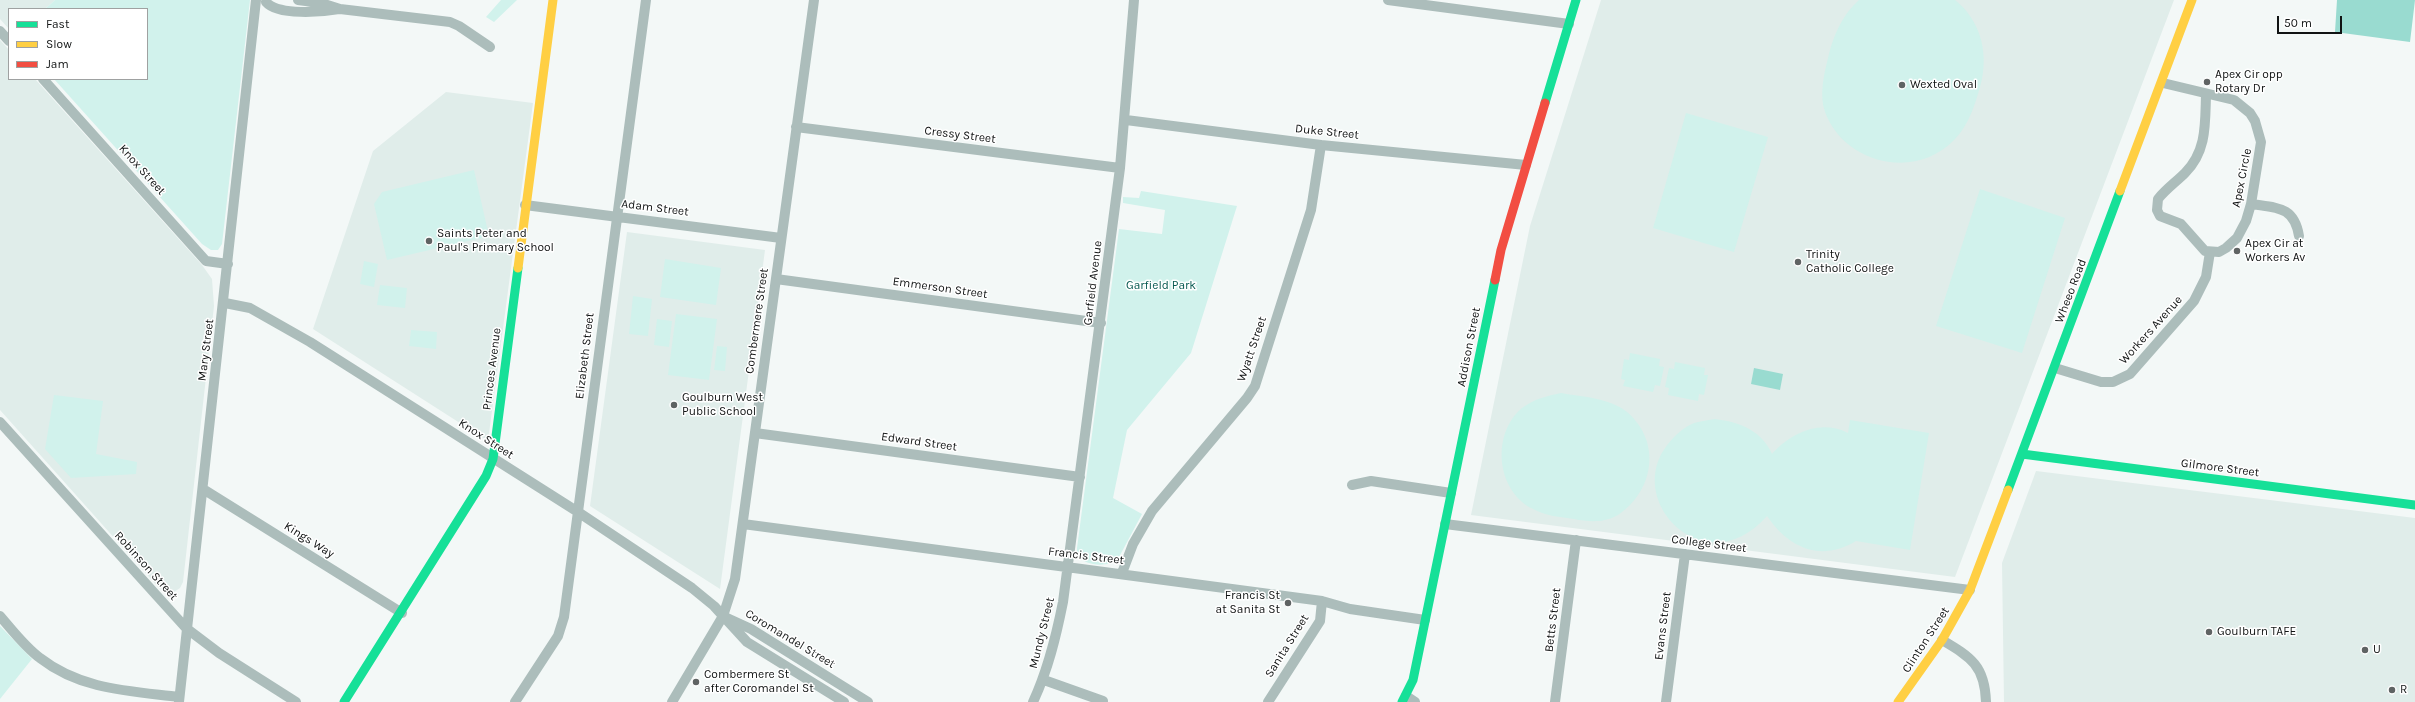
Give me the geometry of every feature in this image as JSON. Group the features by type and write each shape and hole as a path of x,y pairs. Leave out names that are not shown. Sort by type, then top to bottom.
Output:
{"street":[{"path":"298,0 321,3 340,9 450,22 459,26 490,47"},
{"name":"Princes Avenue","path":"344,702 402,613 486,476 493,459 553,0"},
{"name":"Elizabeth Street","path":"514,702 558,636 564,617 616,216 646,0"},
{"name":"Combermere Street","path":"672,702 723,616 736,579 742,524 814,0"},
{"name":"Garfield Avenue","path":"1068,567 1101,324 1126,120 1134,0"},
{"path":"1388,0 1569,24"},
{"name":"Addison Street","path":"1404,699 1412,685 1502,250 1576,0"},
{"name":"Wheeo Road","path":"1970,590 2163,83 2192,0"},
{"path":"262,1 275,8 306,12 322,13 340,9"},
{"name":"Mary Street","path":"179,699 186,628 225,303 228,264 262,1"},
{"path":"0,31 8,40"},
{"name":"Knox Street","path":"44,80 206,261 228,264"},
{"name":"Apex Circle","path":"2163,83 2206,95 2234,100 2250,113 2256,121 2261,142 2251,204 2242,230 2226,248 2219,252 2210,252"},
{"path":"2206,95 2205,134 2200,153 2186,173 2158,199 2156,204 2160,216 2181,224 2201,248 2210,252"},
{"name":"Duke Street","path":"1126,120 1321,145 1526,165"},
{"name":"Cressy Street","path":"796,127 1120,168"},
{"name":"Wyatt Street","path":"1122,573 1133,544 1152,512 1247,398 1254,386 1311,210 1321,145"},
{"path":"2251,204 2284,210 2293,216 2297,224 2299,236"},
{"name":"Adam Street","path":"526,205 781,238"},
{"name":"Workers Avenue","path":"2055,368 2101,382 2113,382 2130,374 2194,301 2206,277 2210,252"},
{"name":"Emmerson Street","path":"776,279 1101,324"},
{"name":"Knox Street","path":"225,303 250,308 310,342 578,512 692,588 723,616"},
{"name":"Robinson Street","path":"0,422 186,628 218,653 296,702"},
{"name":"Edward Street","path":"755,433 1080,476"},
{"name":"Gilmore Street","path":"2022,454 2415,505"},
{"path":"1352,485 1371,481 1451,492"},
{"name":"Kings Way","path":"203,489 402,613"},
{"name":"Francis Street","path":"742,524 1322,600 1350,609 1425,620"},
{"name":"College Street","path":"1445,524 1970,590"},
{"name":"Betts Street","path":"1555,702 1576,540"},
{"name":"Evans Street","path":"1666,702 1685,554"},
{"name":"Mundy Street","path":"1033,702 1044,680 1056,639 1068,567"},
{"name":"Clinton Street","path":"1898,702 1942,640 1970,590"},
{"name":"Sanita Street","path":"1268,702 1320,621 1322,600"},
{"path":"0,616 40,658 71,678 102,687 179,699"},
{"name":"Coromandel Street","path":"723,616 751,629 866,702"},
{"name":"Coromandel Street","path":"723,616 746,642 844,702"},
{"path":"1942,640 1963,652 1977,666 1984,680 1986,702"},
{"path":"801,675 808,664"},
{"path":"1044,680 1103,701"},
{"path":"1404,699 1415,702"}],"shaded area":[{"path":"0,0 55,0 46,8 8,8 8,28 0,19"},
{"name":"Trinity Catholic College","path":"1601,0 2174,0 1955,577 1471,515 1530,226"},
{"path":"2337,0 2415,0 2410,42 2335,32"},
{"path":"0,40 8,49 8,80 36,80 202,265 212,279 214,306 183,582 180,588 174,592 166,593 159,588 0,410"},
{"name":"Saints Peter and Paul's Primary School","path":"446,92 533,103 488,441 313,329 373,151"},
{"name":"Goulburn West Public School","path":"627,232 765,250 720,589 590,506"},
{"path":"1754,368 1783,374 1780,390 1751,384"},
{"name":"Goulburn TAFE","path":"2036,471 2415,518 2415,702 2004,702 2002,563"}],"green space":[{"path":"55,0 250,0 222,244 218,250 211,250 202,244 55,80 148,80 148,8 46,8"},
{"path":"501,0 517,0 494,22 486,17"},
{"name":"Wexted Oval","path":"1859,0 1955,0 1976,25 1980,35 1984,57 1984,68 1978,95 1965,126 1955,139 1939,152 1921,160 1902,163 1882,161 1864,154 1848,144 1834,130 1825,112 1822,99 1825,71 1830,50 1839,26 1848,12"},
{"path":"1686,113 1768,137 1734,252 1653,228"},
{"path":"474,170 489,236 387,260 374,204 382,192"},
{"path":"1980,189 2065,218 2022,353 1936,326"},
{"name":"Garfield Park","path":"1141,191 1237,206 1191,353 1127,430 1113,498 1142,514 1118,559 1102,565 1085,562 1077,555 1077,548 1119,229 1162,234 1165,210 1123,203 1123,197 1139,198"},
{"path":"665,259 721,268 716,305 660,297"},
{"path":"364,261 378,264 374,287 360,284"},
{"path":"380,285 407,288 405,308 377,305"},
{"path":"633,296 652,299 648,336 629,334"},
{"path":"676,314 717,319 709,380 668,375"},
{"path":"657,319 672,321 669,347 654,345"},
{"path":"411,330 437,332 436,349 409,346"},
{"path":"717,346 727,347 725,371 714,370"},
{"path":"1630,353 1660,359 1659,366 1664,367 1660,386 1655,385 1653,392 1623,386 1625,380 1621,379 1624,359 1629,360"},
{"path":"1675,362 1705,368 1704,375 1708,375 1704,395 1699,394 1698,401 1668,395 1669,388 1665,387 1669,368 1674,369"},
{"path":"1561,393 1596,399 1620,407 1638,424 1645,437 1649,451 1649,466 1646,480 1640,493 1630,505 1613,518 1602,521 1585,521 1543,513 1533,509 1521,501 1511,489 1505,476 1502,462 1502,447 1505,432 1512,419 1522,408 1531,402"},
{"path":"54,395 103,401 96,454 137,462 136,474 71,478 45,449"},
{"path":"1715,419 1733,422 1749,429 1762,439 1772,454 1788,440 1807,430 1827,427 1848,433 1850,420 1929,433 1910,550 1856,541 1843,548 1830,551 1818,551 1795,543 1775,527 1767,516 1743,535 1719,542 1697,539 1677,528 1663,510 1655,489 1657,466 1668,444 1680,432 1694,423"},
{"path":"0,626 32,659 0,699"}],"traffic: fast":[{"path":"1545,103 1576,0"},
{"path":"2008,490 2120,191"},
{"path":"344,702 486,476 493,459 518,268"},
{"path":"1402,702 1413,680 1495,280"},
{"path":"2022,454 2415,505"}],"traffic: slow":[{"path":"518,268 553,0"},
{"path":"2120,191 2192,0"},
{"path":"1898,702 1942,640 1970,590 2008,490"}],"traffic: jam":[{"path":"1495,280 1501,250 1545,103"}],"place":[{"name":"Apex Cir opp Rotary Dr","path":"2207,82"},
{"name":"Wexted Oval","path":"1902,85"},
{"name":"Saints Peter and Paul's Primary School","path":"429,241"},
{"name":"Apex Cir at Workers Av","path":"2237,251"},
{"name":"Trinity Catholic College","path":"1798,262"},
{"name":"Goulburn West Public School","path":"674,405"},
{"name":"Francis St at Sanita St","path":"1288,603"},
{"name":"Goulburn TAFE","path":"2209,632"},
{"name":"U","path":"2365,650"},
{"name":"Combermere St after Coromandel St","path":"696,682"},
{"name":"R","path":"2392,690"}]}
